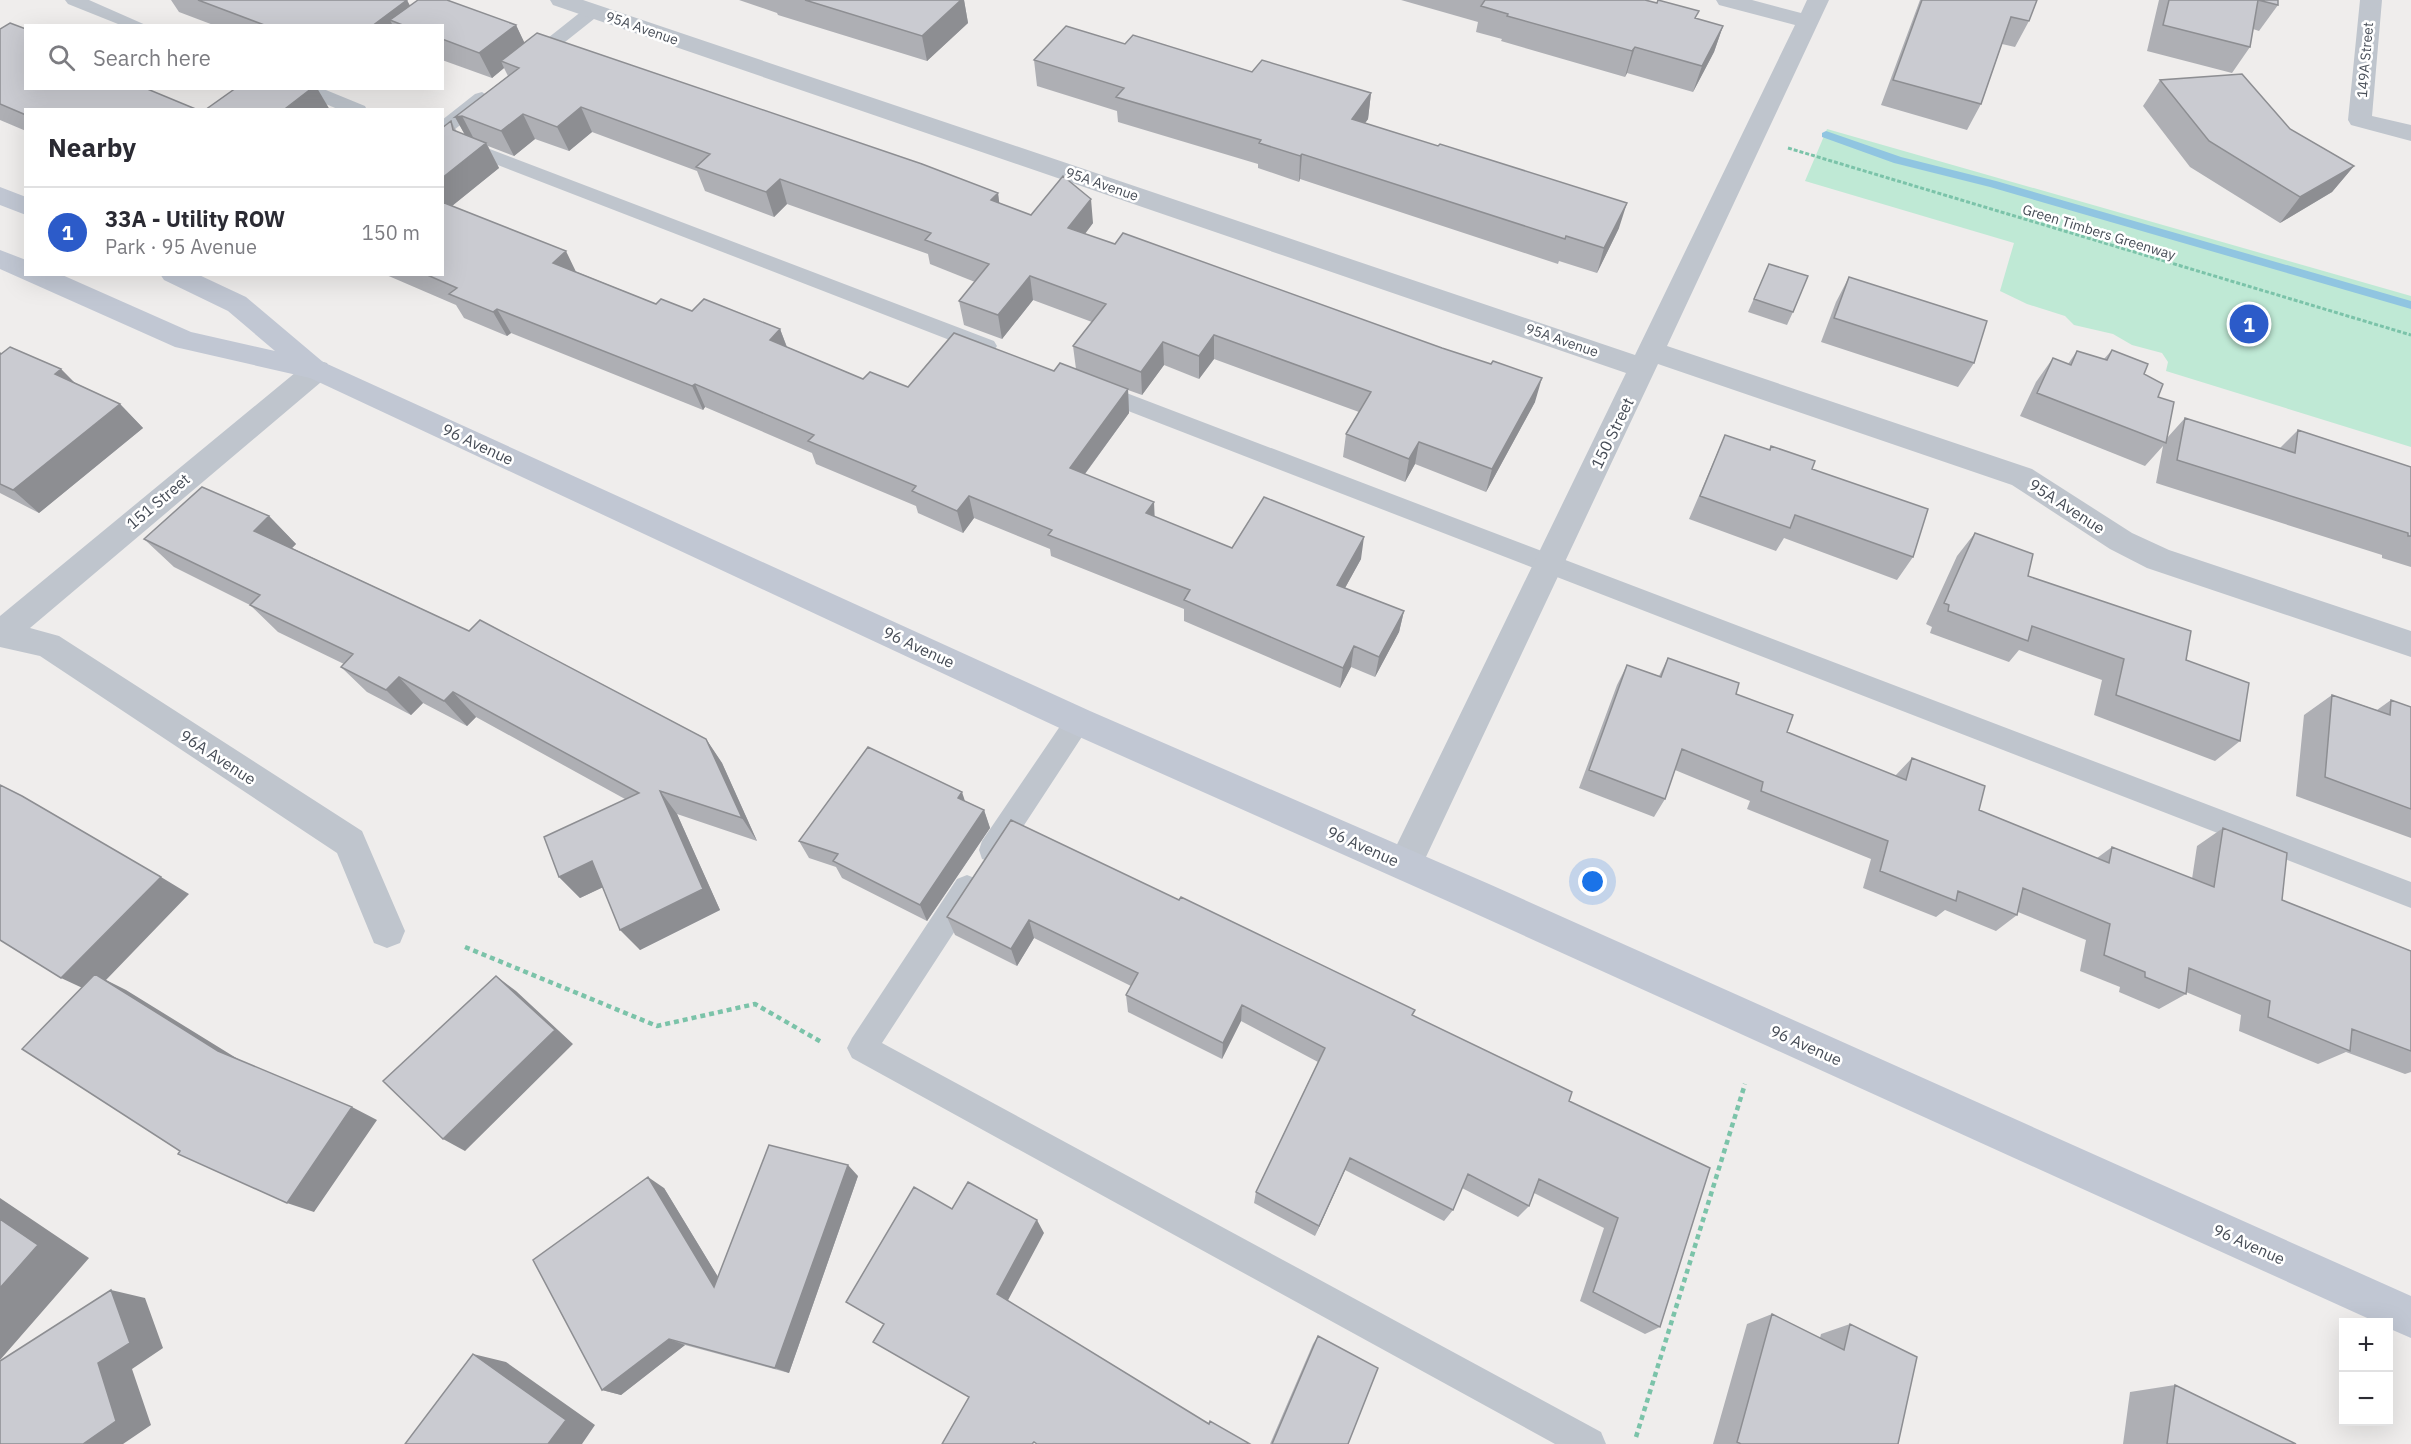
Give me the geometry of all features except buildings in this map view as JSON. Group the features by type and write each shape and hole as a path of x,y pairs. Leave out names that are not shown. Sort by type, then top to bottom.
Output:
{"main road":[{"path":"0,195 24,206"},
{"path":"0,259 24,269"},
{"name":"96 Avenue","path":"40,276 185,340 317,370 1078,721 1405,865 2411,1317"},
{"name":"96 Avenue","path":"177,276 237,304 317,370"}],"street":[{"name":"95A Avenue","path":"561,0 1647,359 1988,464 2045,490 2121,541 2158,559 2411,644"},
{"path":"1727,0 1813,11"},
{"name":"149A Street","path":"2371,0 2360,120 2411,133"},
{"name":"150 Street","path":"1405,865 1813,11"},
{"name":"151 Street","path":"0,634 317,370"},
{"name":"96A Avenue","path":"0,634 48,645 350,842 387,931"}],"lane":[{"path":"74,0 135,24"},
{"path":"518,70 593,11"},
{"path":"444,128 499,85"},
{"path":"308,90 353,108"},
{"path":"474,149 1006,354"},
{"path":"1073,380 2411,895"},
{"path":"1078,721 862,1048 1589,1444"}],"path":[{"name":"Green Timbers Greenway","path":"1782,146 2411,336"},
{"path":"465,948 657,1026 755,1004 828,1046"},
{"path":"1636,1437 1745,1084"}],"green space":[{"path":"1827,129 2411,296 2411,447 2166,371 2168,362 2162,353 2132,345 2113,334 2074,325 2065,316 2027,304 2000,291 2014,243 1805,181"}],"waterway":[{"path":"1826,135 1898,160 1992,184 2411,305"}],"place":[{"name":"33A - Utility ROW","path":"2249,324"}]}
